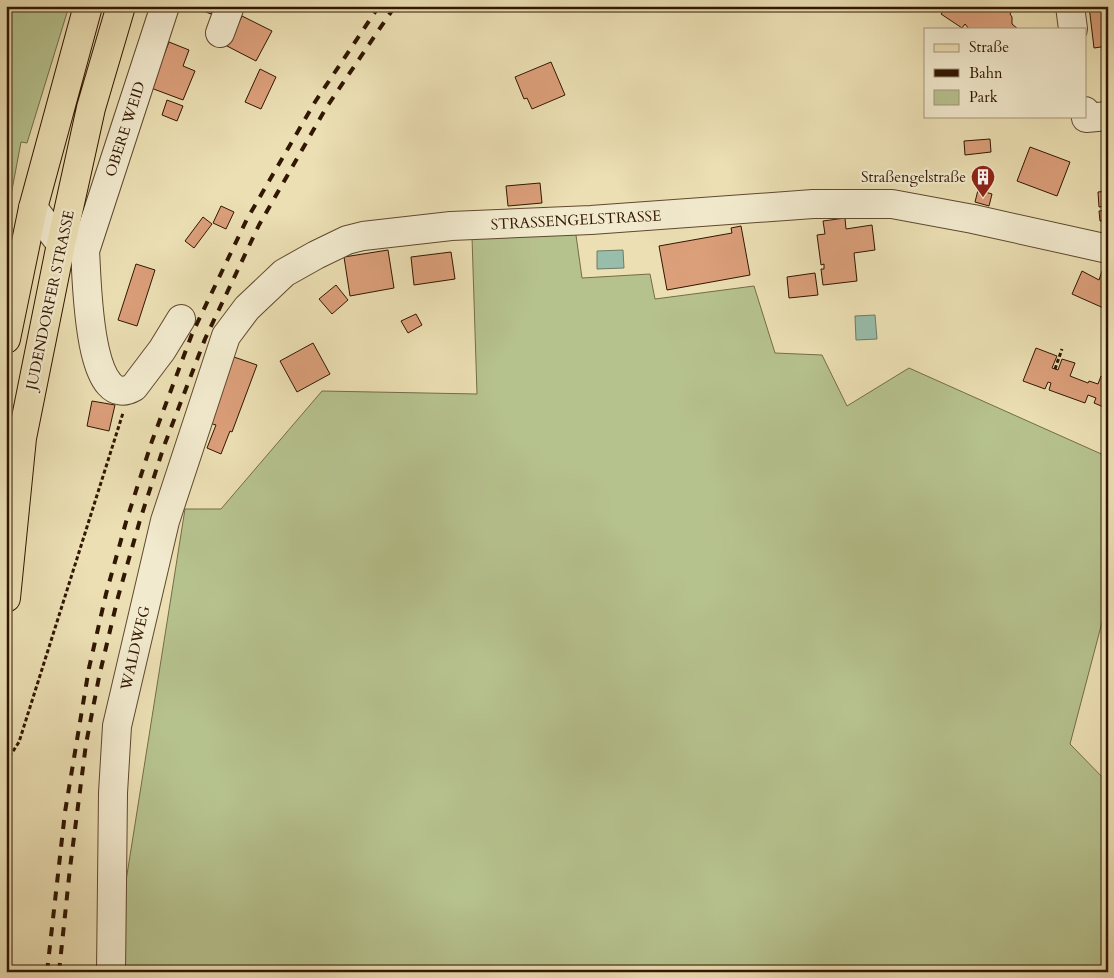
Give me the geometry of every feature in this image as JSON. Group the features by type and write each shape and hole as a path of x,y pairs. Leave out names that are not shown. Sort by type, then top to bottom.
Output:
{"main road":[{"path":"6,340 33,208 88,6"},
{"name":"JUDENDORFER STRASSE","path":"6,598 22,438 73,248 91,108 121,6"}],"street":[{"name":"OBERE WEID","path":"73,248 165,6"},
{"path":"220,32 230,6"},
{"path":"1070,6 1073,28"},
{"path":"1086,118 1108,116"},
{"name":"STRASSENGELSTRASSE","path":"226,336 246,308 264,291 284,273 316,255 348,240 363,236 451,226 591,220 813,204 892,204 973,219 1108,249"},
{"path":"33,208 73,248 93,345 99,368 108,384 118,390 127,391 139,381 162,350 181,319"},
{"name":"WALDWEG","path":"111,972 113,793 117,726 165,521 226,336"}],"path":[{"path":"1055,369 1062,349"},
{"path":"6,762 19,742 122,414 127,391"}],"green space":[{"path":"6,6 69,6 27,143 21,142 6,222"},
{"path":"575,228 582,278 650,274 655,299 754,286 775,353 822,355 847,406 909,368 1108,457 1108,611 1105,611 1070,744 1108,783 1108,972 119,972 126,881 185,509 221,509 322,391 477,394 472,237"}],"shaded area":[{"path":"623,250 624,268 597,269 597,251"},
{"path":"875,315 877,339 856,340 855,316"}],"building":[{"path":"191,6 214,6 211,14"},
{"path":"947,6 1015,6 1010,14 1012,24 1017,28 968,28 965,24 962,28 941,14"},
{"path":"1089,6 1108,6 1108,46 1094,48"},
{"path":"242,16 272,31 256,61 227,46"},
{"path":"169,42 189,50 183,66 195,71 183,100 151,88"},
{"path":"551,62 565,95 532,109 527,98 524,99 515,77"},
{"path":"260,69 276,77 261,109 245,102"},
{"path":"167,100 183,106 177,121 162,115"},
{"path":"990,139 991,152 965,155 964,141"},
{"path":"1030,147 1070,162 1057,196 1017,181"},
{"path":"540,183 542,203 508,206 506,186"},
{"name":"Straßengelstraße","path":"978,190 992,194 989,206 975,202"},
{"path":"1108,191 1108,206 1099,207 1098,192"},
{"path":"221,206 234,212 226,229 213,223"},
{"path":"1108,210 1108,221 1100,221 1099,211"},
{"path":"203,217 212,224 194,248 185,241"},
{"path":"845,218 846,229 872,225 875,250 854,253 857,281 823,285 821,269 824,269 824,264 821,265 817,235 825,234 823,221"},
{"path":"741,226 750,275 667,290 659,246 732,233 731,228"},
{"path":"388,250 394,288 350,296 344,257"},
{"path":"451,252 455,279 414,285 411,257"},
{"path":"136,264 155,270 137,326 118,320"},
{"path":"1082,271 1099,280 1102,271 1108,274 1108,310 1072,294"},
{"path":"815,273 818,295 789,298 787,277"},
{"path":"336,285 348,300 332,314 319,299"},
{"path":"416,314 422,325 408,333 401,321"},
{"path":"313,343 330,374 297,392 280,361"},
{"path":"1036,348 1057,356 1052,368 1058,370 1062,359 1075,363 1070,376 1088,383 1089,381 1098,384 1101,376 1108,379 1108,404 1106,408 1094,403 1096,398 1088,395 1085,403 1049,390 1051,383 1048,382 1045,389 1023,381"},
{"path":"234,357 257,365 232,432 230,431 221,454 207,448 216,425 209,423"},
{"path":"92,401 115,405 109,431 87,426"}],"railway":[{"path":"47,972 65,812 89,668 106,594 126,522 152,441 192,334 247,219 315,102 379,6"},
{"path":"59,972 86,744 99,677 118,597 164,446 205,339 259,225 326,108 395,6"}],"place":[{"name":"Straßengelstraße","path":"983,198"}]}
